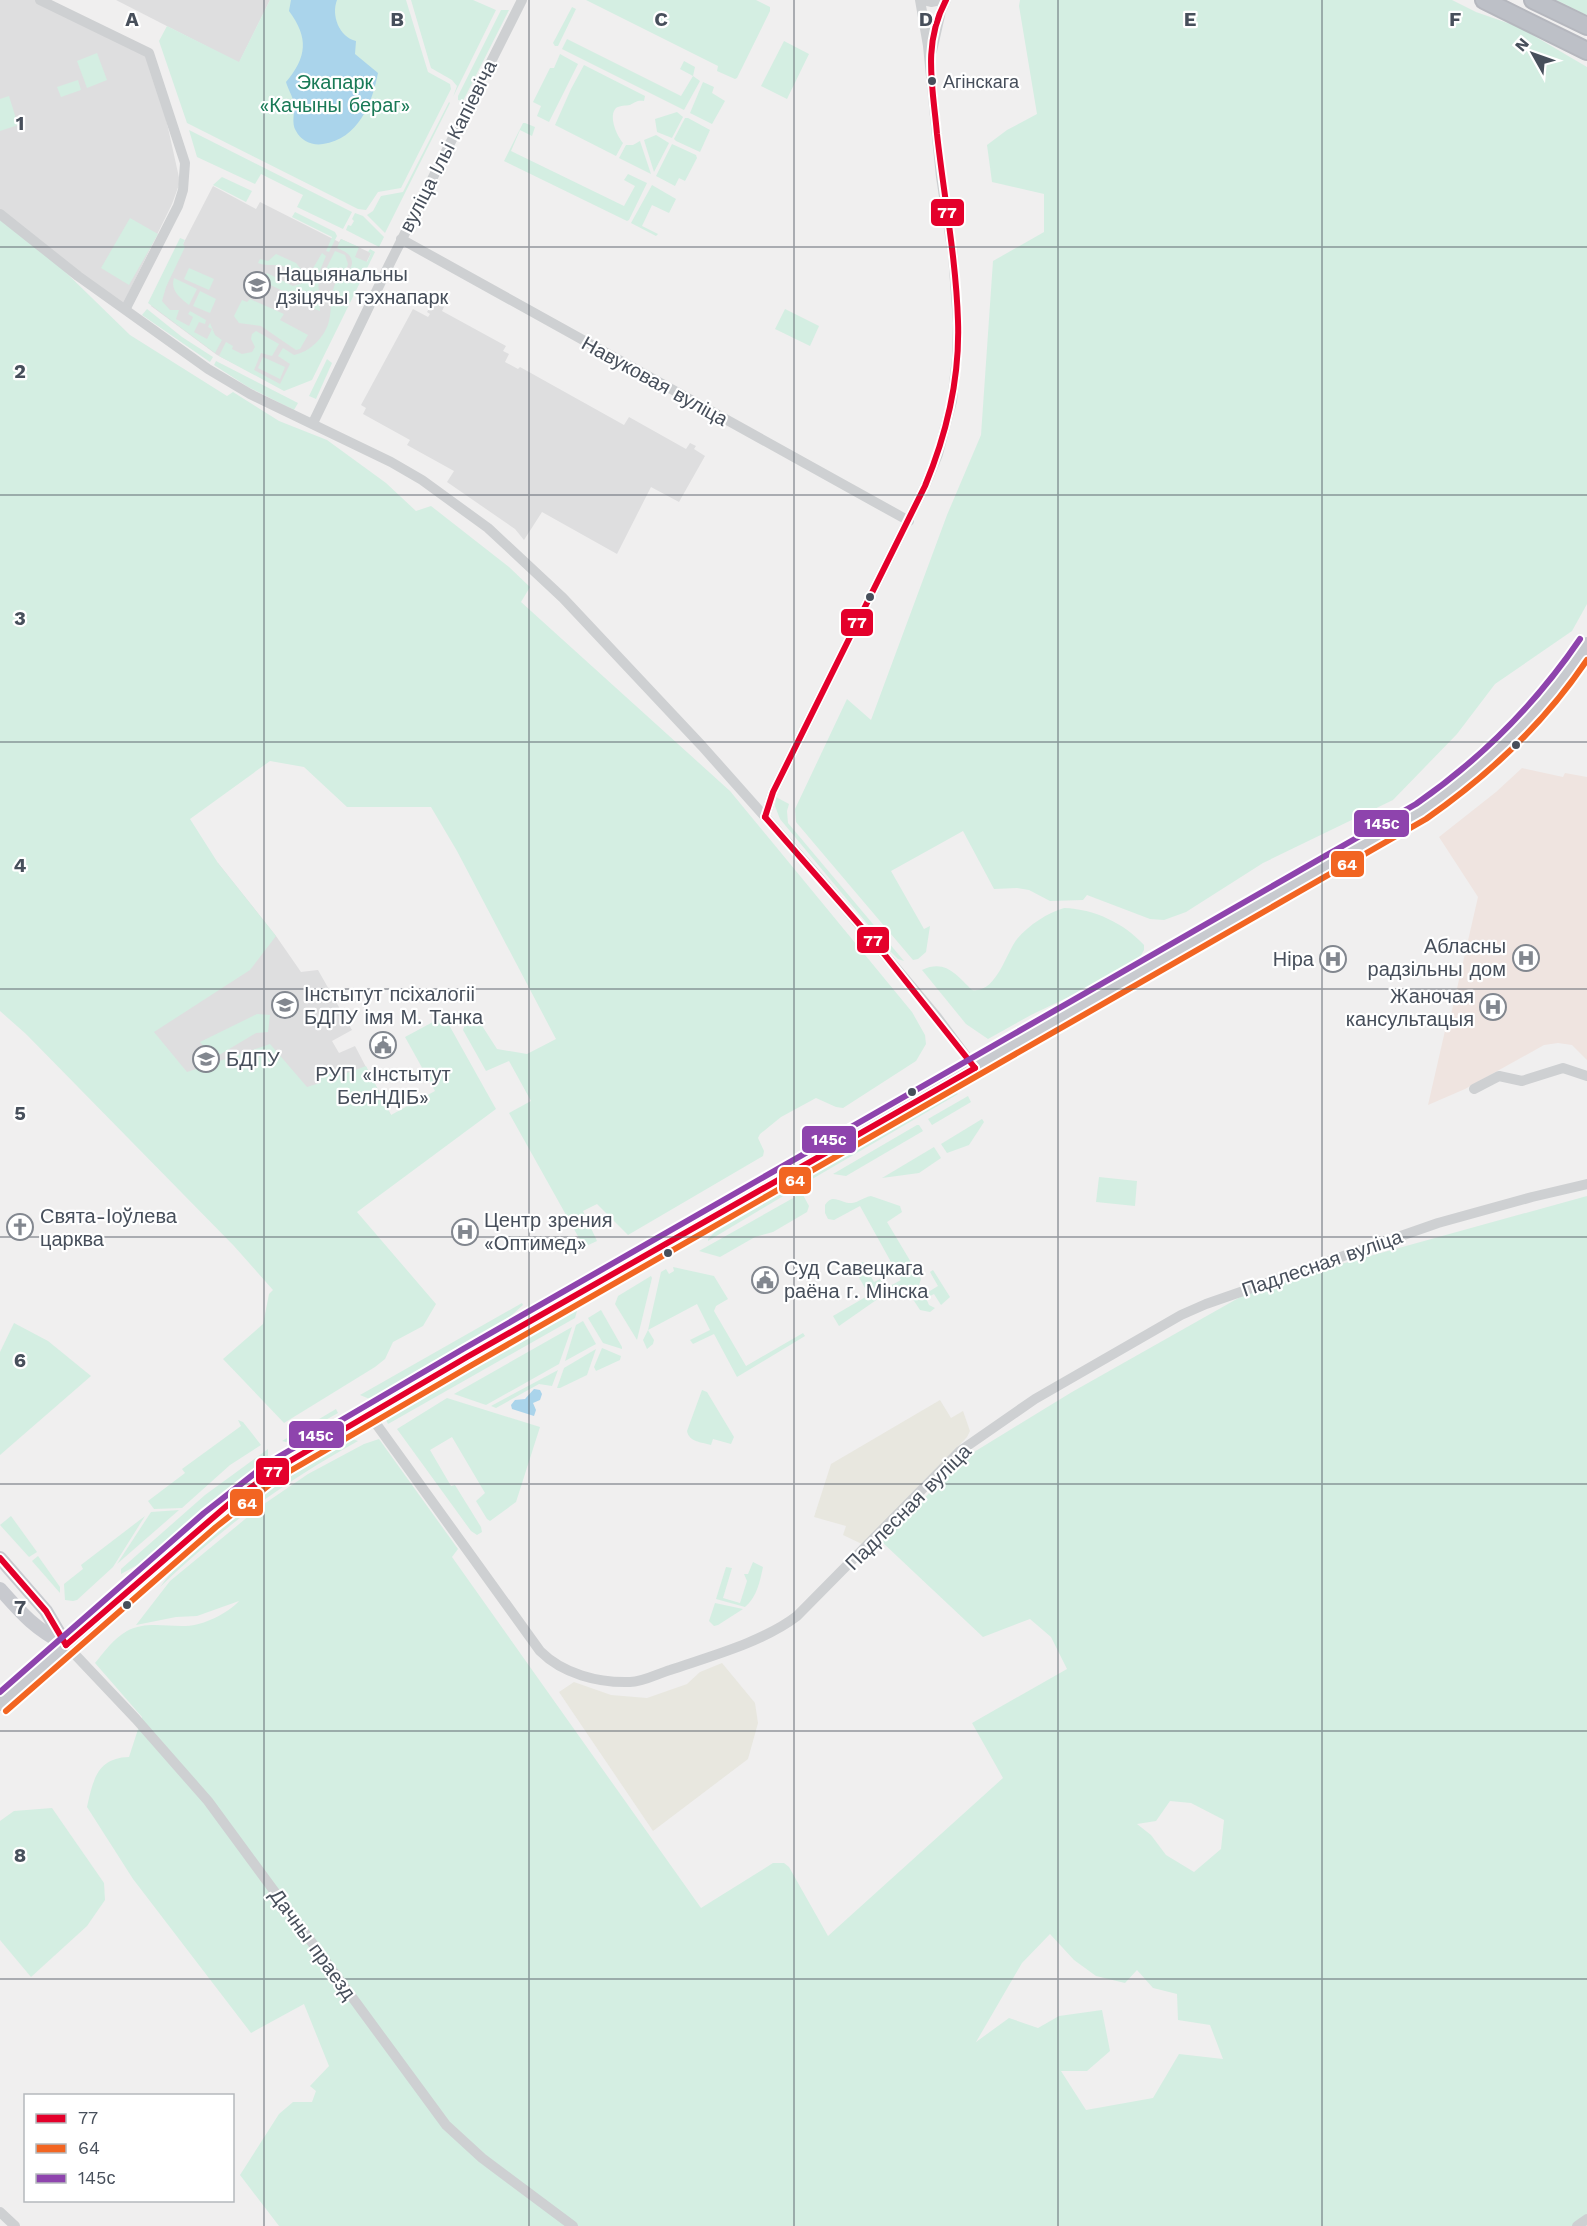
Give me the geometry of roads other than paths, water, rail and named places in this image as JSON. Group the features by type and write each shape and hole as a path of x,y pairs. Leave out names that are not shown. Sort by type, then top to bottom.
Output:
{"highway":[{"path":"1484,0 1587,51"},
{"path":"1533,0 1587,26"}],"main road":[{"path":"0,1704 247,1490 273,1471 1366,845 1436,802 1486,764 1510,740 1545,700 1587,644"},
{"path":"0,1558 46,1611 66,1645"},
{"path":"0,1589 30,1623 66,1645"}],"street":[{"path":"40,0 149,53 185,163 183,190 178,206 126,308"},
{"name":"вуліца Ільі Капіевіча","path":"313,423 522,0"},
{"path":"765,818 773,792 868,596 909,521 932,470 945,432 955,384 958,352 956,289 941,177 922,0 931,2 941,0"},
{"path":"930,63 941,11 946,0"},
{"path":"0,214 78,276 229,382 401,468 489,528 562,597 702,746 815,873 937,1017 975,1068"},
{"name":"Навуковая вуліца","path":"402,239 909,521"},
{"path":"1474,1089 1499,1076 1522,1082 1563,1068 1587,1076"},
{"name":"Падлесная вуліца","path":"369,1414 540,1651 551,1662 592,1679 633,1682 760,1638 783,1627 805,1609 960,1451 1035,1399 1180,1315 1438,1223 1587,1184"},
{"name":"Дачны праезд","path":"66,1645 136,1719 208,1801 446,2126 482,2158 573,2226"},
{"path":"1,2218 15,2226"},
{"path":"1578,2226 1587,2218"}],"water":[{"path":"291,0 337,0 335,12 338,25 345,35 356,41 355,54 378,73 372,96 361,118 354,128 335,141 311,143 301,138 295,128 294,104 286,82 298,64 303,47 300,30 289,11"},
{"path":"534,1389 540,1390 542,1394 540,1400 533,1403 536,1410 534,1416 512,1409 511,1405 515,1400 525,1399"}],"place":[{"name":"Агінскага","path":"932,81"},
{"name":"Нацыянальны дзіцячы тэхнапарк","path":"257,285"},
{"name":"Абласны радзільны дом","path":"1526,958"},
{"name":"Ніра","path":"1333,959"},
{"name":"Інстытут псіхалогіі БДПУ імя М. Танка","path":"285,1005"},
{"name":"Жаночая кансультацыя","path":"1493,1007"},
{"name":"РУП «Інстытут БелНДІБ»","path":"383,1045"},
{"name":"БДПУ","path":"206,1059"},
{"name":"Свята-Іоўлева царква","path":"20,1227"},
{"name":"Центр зрения «Оптимед»","path":"465,1232"},
{"name":"Суд Савецкага раёна г. Мінска","path":"765,1280"}],"park label":[{"name":"Экапарк «Качыны бераг»","path":"335,94"}]}
